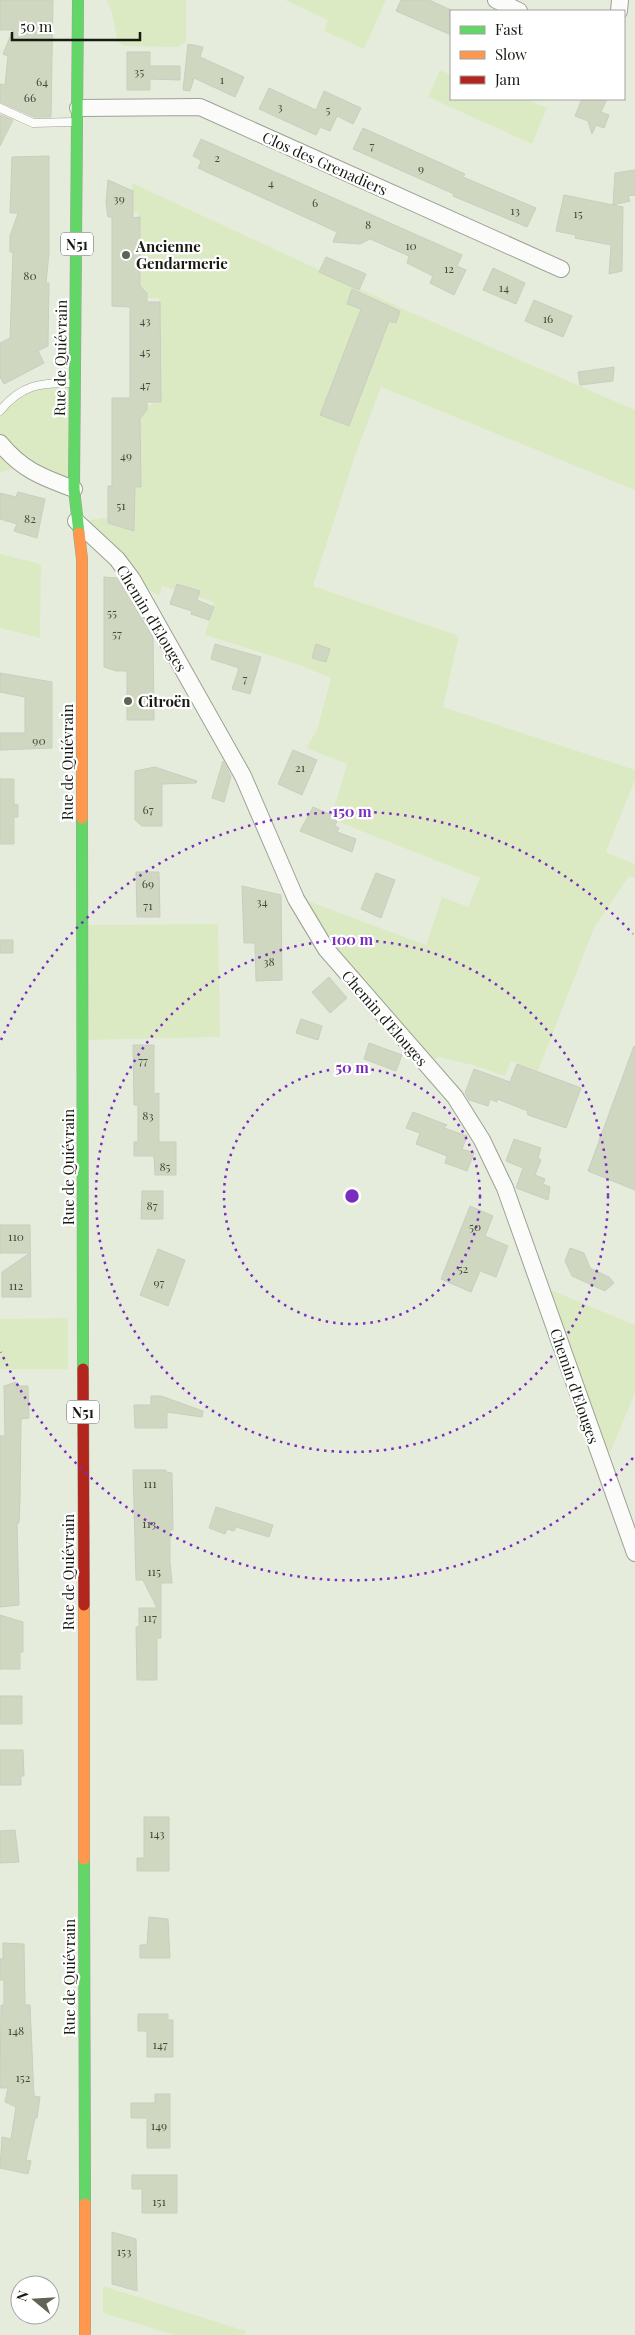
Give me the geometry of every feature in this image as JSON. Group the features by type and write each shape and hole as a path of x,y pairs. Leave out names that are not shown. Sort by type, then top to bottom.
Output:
{"main road":[{"name":"Rue de Quiévrain","path":"74,489 78,0"},
{"name":"N51","path":"67,542 74,519 74,489"},
{"name":"Rue de Quiévrain","path":"74,519 82,560 85,2335"}],"street":[{"path":"496,0 517,10"},
{"name":"Clos des Grenadiers","path":"78,115 200,107 560,269"},
{"path":"0,443 21,465 36,475 74,489"},
{"name":"Chemin d'Elouges","path":"74,519 117,559 132,579 243,776 296,899 326,949 455,1097 482,1140 505,1188 635,1553"}],"lane":[{"path":"0,108 33,122 78,115"},
{"path":"0,411 14,395 27,388 44,383 75,383"}],"green space":[{"path":"106,0 186,0 186,42 178,47 124,46 118,42 111,9"},
{"path":"285,0 386,0 364,49 324,31 328,20"},
{"path":"440,70 450,75 450,100 528,100 547,108 532,144 428,97"},
{"path":"132,183 410,312 635,410 635,490 381,387 355,456 313,586 459,636 443,707 635,770 635,780 606,852 635,864 635,878 629,876 594,928 538,1071 511,1061 505,1076 472,1065 438,1057 428,1067 296,899 308,901 426,945 442,897 468,907 480,878 331,819 347,764 306,748 317,730 331,678 297,664 205,635 214,602 162,586 159,596 132,579 77,522 109,517 133,480 139,405 152,405 153,396 160,396 159,298 146,298 145,288 139,288 138,212 132,212"},
{"path":"75,383 74,489 21,465 0,473 0,411 27,388"},
{"path":"0,554 41,564 40,638 0,628"},
{"path":"218,924 220,1037 83,1040 82,925"},
{"path":"541,1286 635,1325 635,1393 610,1453 594,1444"},
{"path":"68,1318 68,1369 0,1369 0,1319"},
{"path":"103,2286 246,2331 245,2335 174,2335 103,2313"}],"building":[{"path":"0,0 53,0 51,117 34,117 0,102 0,84 5,85 8,56 3,54 13,30 0,30"},
{"path":"401,0 429,0 451,10 450,35 396,11"},
{"path":"188,44 203,47 200,57 244,77 235,97 194,78 190,91 183,90"},
{"path":"127,52 150,52 150,66 180,66 180,80 150,79 150,90 127,90"},
{"path":"269,88 316,110 324,91 361,108 353,124 337,116 330,131 320,127 316,135 259,109"},
{"path":"582,100 607,100 601,112 609,115 604,128 596,125 592,134 588,121 575,116"},
{"path":"0,116 13,120 0,146"},
{"path":"363,128 465,174 463,177 536,208 527,227 453,196 454,194 353,149"},
{"path":"201,139 462,255 457,266 466,270 454,295 430,283 433,276 407,263 409,256 370,239 360,244 333,242 337,232 198,168 201,162 193,156"},
{"path":"49,156 49,253 46,283 49,283 48,346 38,351 44,363 4,384 0,377 0,343 10,338 13,252 10,252 10,236 18,213 10,213 12,157"},
{"path":"635,170 635,195 628,196 630,201 613,205 615,173"},
{"path":"108,180 133,191 133,218 140,217 140,286 147,293 147,302 160,302 161,402 147,402 147,410 140,418 141,487 135,487 134,531 108,523 108,486 112,486 112,398 130,398 130,307 112,306 112,217 108,217 106,203"},
{"path":"564,195 623,207 622,271 609,274 611,245 575,238 576,235 556,231"},
{"path":"326,257 366,274 359,290 319,272"},
{"path":"493,268 525,283 516,304 483,290"},
{"path":"352,289 400,311 396,323 389,321 349,426 320,415 361,309 347,304"},
{"path":"534,300 572,316 563,337 525,321"},
{"path":"614,367 613,381 580,385 578,372"},
{"path":"18,492 45,499 37,538 14,531 17,524 0,519 0,493 16,497"},
{"path":"104,577 117,578 153,637 154,720 127,720 127,671 116,671 104,667"},
{"path":"177,584 200,591 197,600 214,607 209,620 191,614 192,611 170,604"},
{"path":"215,644 261,657 250,694 232,689 239,668 211,659"},
{"path":"316,644 330,649 326,662 312,658"},
{"path":"0,673 52,682 52,748 0,750 0,733 25,733 25,697 0,692"},
{"path":"293,750 317,760 302,795 278,784"},
{"path":"223,761 231,776 224,802 212,798"},
{"path":"155,767 197,781 196,783 162,784 162,826 142,826 135,820 135,771"},
{"path":"0,779 14,779 14,804 18,805 18,817 14,817 14,844 0,844"},
{"path":"313,807 338,818 335,826 339,828 337,832 356,839 352,852 300,831"},
{"path":"136,872 159,872 160,917 137,917"},
{"path":"376,873 395,880 381,918 361,909"},
{"path":"242,886 281,895 282,980 256,981 255,943 244,943"},
{"path":"0,940 13,940 13,953 0,953"},
{"path":"329,977 347,998 330,1013 312,992"},
{"path":"301,1019 322,1026 318,1040 296,1033"},
{"path":"369,1043 402,1055 396,1071 364,1059"},
{"path":"133,1045 154,1045 154,1094 159,1093 159,1142 176,1142 176,1175 155,1175 154,1156 134,1156 134,1142 138,1142 138,1105 134,1105"},
{"path":"635,1047 635,1190 588,1171"},
{"path":"517,1064 581,1088 566,1128 531,1116 527,1114 528,1111 497,1099 497,1102 490,1099 488,1106 469,1100 465,1093 474,1069 510,1082"},
{"path":"413,1112 447,1125 444,1128 467,1136 462,1149 474,1153 467,1171 445,1163 447,1156 416,1144 420,1133 406,1128"},
{"path":"514,1139 541,1148 538,1158 541,1160 535,1175 545,1179 543,1184 550,1187 548,1200 516,1188 523,1168 506,1161"},
{"path":"142,1191 163,1191 163,1219 141,1219"},
{"path":"470,1206 493,1216 485,1236 508,1246 496,1277 480,1271 471,1292 441,1279"},
{"path":"0,1225 30,1225 31,1297 2,1297 2,1272 30,1253 0,1253"},
{"path":"570,1248 584,1253 590,1268 609,1277 614,1283 605,1291 572,1276 565,1261"},
{"path":"158,1249 185,1260 168,1306 140,1295"},
{"path":"16,1382 20,1386 28,1386 29,1418 21,1419 20,1499 19,1523 17,1523 19,1605 0,1607 0,1436 5,1436 4,1386"},
{"path":"151,1396 161,1396 203,1411 202,1417 167,1412 167,1428 135,1428 134,1405 151,1405"},
{"path":"133,1470 166,1470 166,1472 172,1473 173,1530 170,1530 170,1562 172,1583 161,1583 161,1638 157,1638 157,1680 137,1680 136,1627 139,1627 139,1608 157,1608 143,1580 136,1580"},
{"path":"216,1507 273,1525 269,1537 236,1527 234,1531 227,1529 225,1534 209,1528"},
{"path":"0,1615 23,1622 23,1652 20,1652 20,1669 0,1669"},
{"path":"0,1696 22,1696 22,1724 0,1724"},
{"path":"0,1750 23,1750 24,1776 21,1776 21,1785 0,1785"},
{"path":"144,1817 169,1817 169,1871 137,1871 137,1858 144,1858"},
{"path":"15,1830 19,1862 0,1863 0,1831"},
{"path":"149,1917 168,1919 170,1958 140,1958 140,1945 147,1945"},
{"path":"3,1943 24,1944 25,2005 30,2005 34,2096 40,2097 37,2118 35,2118 26,2160 31,2161 28,2174 0,2168 2,2137 11,2139 16,2107 5,2102 8,2088 0,2088 1,2005 4,2005 4,1980 0,1980 0,1959 3,1959"},
{"path":"138,2014 168,2014 168,2020 173,2020 173,2057 147,2057 147,2031 138,2031"},
{"path":"155,2094 170,2094 170,2148 147,2148 147,2118 131,2118 131,2103 155,2103"},
{"path":"132,2175 177,2175 177,2213 142,2213 142,2189 132,2189"},
{"path":"112,2232 136,2239 137,2291 112,2284"}],"traffic: fast":[{"path":"78,0 74,489 79,533"},
{"path":"82,818 83,1369"},
{"path":"84,1859 85,2204"}],"traffic: slow":[{"path":"79,533 82,559 82,818"},
{"path":"84,1605 84,1859"},
{"path":"85,2204 85,2335"}],"traffic: jam":[{"path":"83,1369 84,1605"}],"place":[{"name":"Ancienne Gendarmerie","path":"126,255"},
{"name":"Citroën","path":"128,701"}]}
